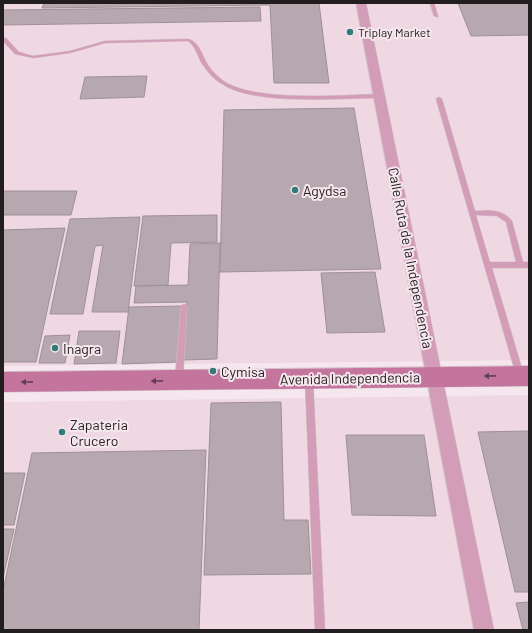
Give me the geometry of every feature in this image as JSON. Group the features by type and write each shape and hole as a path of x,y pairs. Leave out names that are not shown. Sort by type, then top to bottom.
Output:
{"main road":[{"name":"Avenida Independencia","path":"3,382 524,376"}],"street":[{"name":"Calle Ruta de la Independencia","path":"361,3 484,630"}],"lane":[{"path":"432,3 436,16"},
{"path":"4,39 17,53 33,57 70,52 105,42 189,40 195,43 209,70 225,84 237,89 277,96 379,96"},
{"path":"439,99 488,265 524,376"},
{"path":"473,213 498,213 506,217 509,221 520,265"},
{"path":"488,265 529,265"},
{"path":"179,380 184,307"},
{"path":"309,379 320,630"}],"shaded area":[{"path":"3,3 529,3 529,360 3,366"},
{"path":"529,395 529,630 3,630 3,402"}],"building":[{"path":"44,3 319,3 329,83 274,83 270,5 42,8"},
{"path":"458,3 529,3 529,35 471,36"},
{"path":"260,7 261,21 3,25 3,10"},
{"path":"147,76 144,97 80,99 85,77"},
{"name":"Agydsa","path":"354,108 381,269 220,272 224,110"},
{"path":"3,191 77,191 71,215 3,215"},
{"path":"217,215 217,242 171,243 168,285 134,286 143,216"},
{"path":"140,217 128,312 92,312 103,245 95,246 83,314 50,314 70,219"},
{"path":"65,228 36,362 3,362 3,230"},
{"path":"220,243 217,359 183,360 187,302 134,303 136,286 188,285 190,244"},
{"path":"375,272 385,332 327,333 321,273"},
{"path":"183,306 179,362 122,364 129,307"},
{"path":"79,331 120,331 116,363 74,364"},
{"path":"70,335 65,363 39,363 45,336"},
{"path":"281,402 284,520 308,520 311,574 204,575 211,403"},
{"path":"529,431 529,592 515,592 478,432"},
{"path":"346,435 424,435 436,516 352,515"},
{"path":"206,450 199,630 3,630 3,591 32,453"},
{"path":"3,473 25,473 14,525 3,525"},
{"path":"3,529 14,529 3,578"},
{"path":"529,602 529,630 523,630 516,603"}],"place":[{"name":"Triplay Market","path":"350,32"},
{"name":"Agydsa","path":"295,190"},
{"name":"Inagra","path":"55,348"},
{"name":"Cymisa","path":"213,371"},
{"name":"Zapateria Crucero","path":"62,432"}]}
